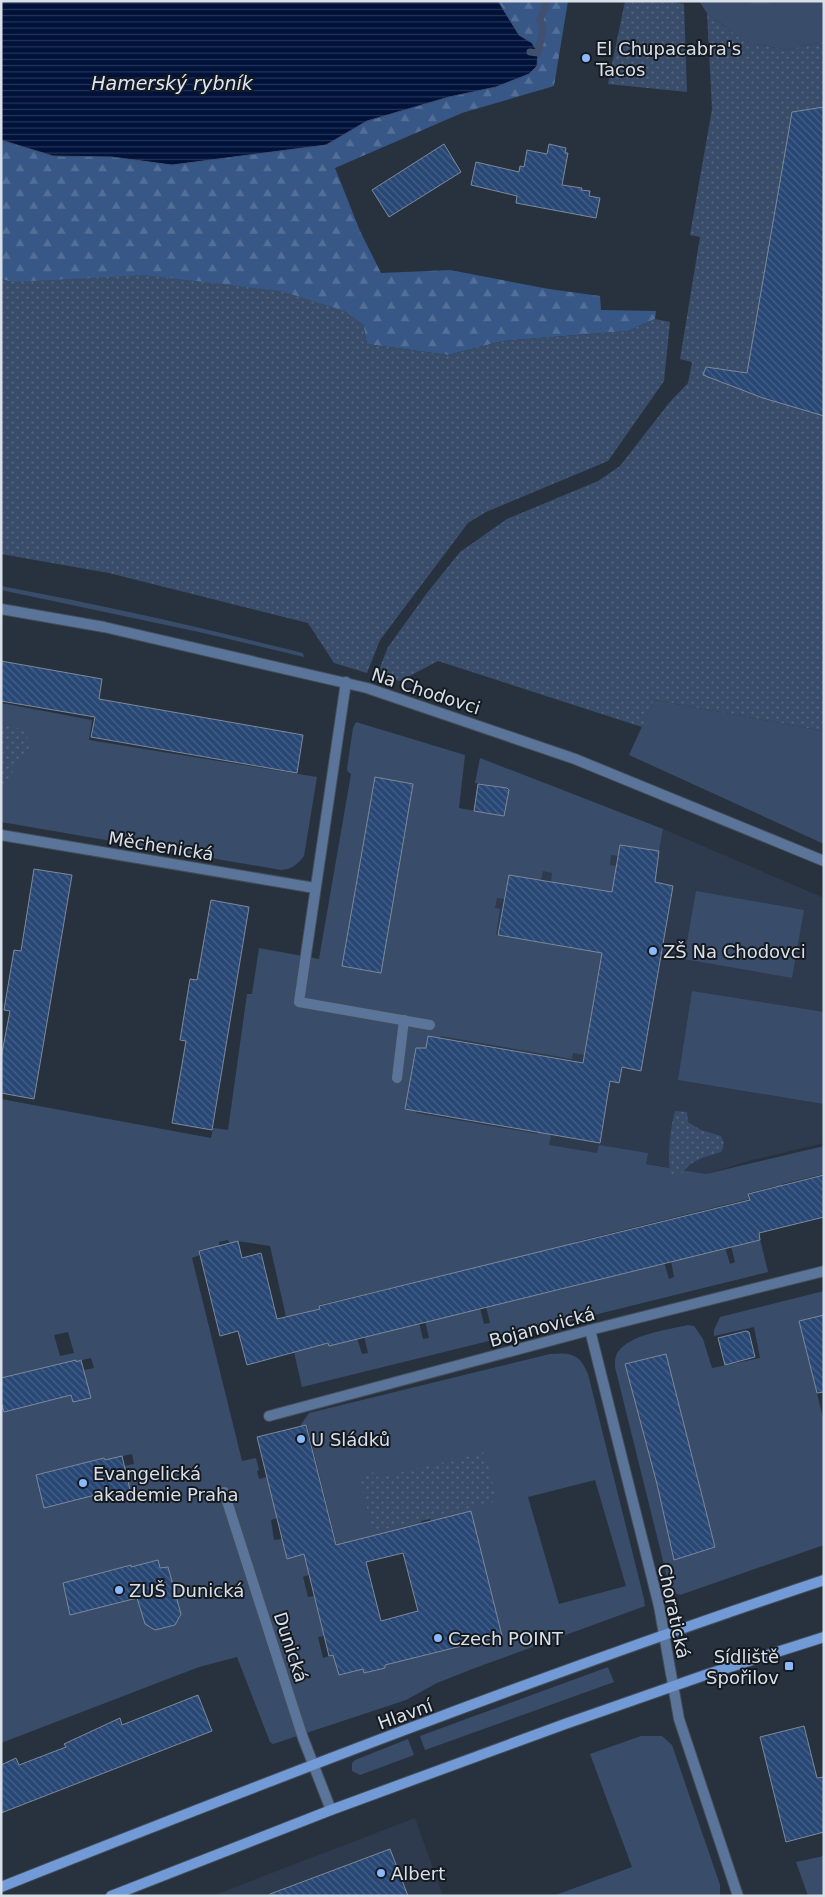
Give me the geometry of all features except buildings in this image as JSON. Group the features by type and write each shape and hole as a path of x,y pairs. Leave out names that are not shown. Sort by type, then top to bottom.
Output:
{"street":[{"name":"Na Chodovci","path":"1,609 104,627 346,682 546,748 824,861"},
{"path":"346,682 299,1002 430,1025"},
{"name":"Měchenická","path":"1,836 315,888"},
{"path":"397,1078 404,1020"},
{"name":"Bojanovická","path":"269,1416 590,1330 824,1271"},
{"name":"Choratická","path":"590,1330 659,1606 679,1719 738,1896"},
{"name":"Dunická","path":"224,1492 313,1765 332,1810"},
{"name":"Hlavní","path":"1,1887 275,1778 664,1634 824,1580"},
{"path":"112,1896 332,1810 565,1724 708,1674 824,1637"}],"shaded area":[{"path":"625,1 670,1 684,4 687,92 608,84"},
{"path":"699,1 824,1 824,41 787,50 745,42 707,13"},
{"path":"707,13 745,42 787,50 824,41 824,731 654,700 642,727 438,661 400,681 383,677 380,673 380,667 388,647 427,593 460,552 507,519 598,481 620,466 669,403 688,383 692,362 680,359 700,237 690,235 712,109"},
{"path":"145,275 281,291 345,311 363,324 367,344 448,355 503,341 628,331 655,319 670,322 664,381 608,461 486,512 468,523 380,640 367,673 334,663 308,623 109,573 1,554 1,279 12,282"},
{"path":"1,586 190,626 303,653 304,657 199,632 1,590"},
{"path":"654,700 824,731 824,844 629,755"},
{"path":"1,703 92,720 89,740 317,777 304,856 294,866 281,870 1,822"},
{"path":"356,722 465,755 459,808 504,815 509,790 507,788 475,783 480,758 663,829 659,851 620,845 619,856 611,855 610,865 617,866 612,893 551,882 552,873 543,871 541,880 509,875 504,899 497,898 495,908 500,909 496,935 602,953 584,1055 573,1053 572,1059 441,1036 440,1038 428,1036 425,1051 416,1048 405,1109 416,1111 416,1113 538,1134 540,1123 553,1125 549,1145 597,1153 599,1145 648,1153 646,1164 706,1174 824,1146 824,1174 748,1193 749,1199 575,1242 575,1244 319,1305 320,1309 310,1311 319,1345 357,1338 362,1354 368,1353 364,1336 419,1322 423,1339 429,1338 425,1321 480,1308 484,1324 490,1323 486,1306 564,1289 564,1287 639,1270 664,1262 669,1279 674,1277 671,1261 725,1247 730,1264 735,1262 731,1246 760,1239 768,1272 302,1387 270,1246 238,1241 229,1243 228,1240 219,1242 219,1246 199,1250 200,1255 192,1258 242,1461 256,1458 259,1479 267,1477 277,1518 271,1520 274,1540 282,1539 287,1558 304,1554 309,1575 303,1577 308,1597 314,1596 324,1636 318,1637 323,1658 334,1655 339,1675 363,1669 364,1673 385,1668 385,1665 502,1636 471,1512 431,1521 430,1519 421,1521 422,1524 337,1546 307,1425 300,1426 309,1413 550,1354 564,1353 578,1358 588,1374 645,1606 475,1668 437,1683 406,1700 273,1744 270,1742 237,1657 199,1667 1,1743 1,1402 4,1412 71,1395 73,1402 90,1398 84,1370 94,1368 91,1358 1,1378 1,1099 211,1138 213,1128 228,1130 247,994 252,994 259,948 319,959 351,774 347,769 353,728","holes":["375,777 413,784 380,973 342,966","304,1312 310,1336 293,1340 287,1317","68,1332 74,1353 60,1356 54,1335","132,1454 134,1464 124,1466 132,1498 114,1502 111,1491 44,1507 36,1475 104,1458 105,1460","595,1480 626,1586 559,1604 528,1497","158,1561 160,1569 168,1567 181,1614 175,1625 155,1630 145,1624 137,1598 70,1615 63,1583 130,1565 131,1567"]},
{"path":"1,724 26,730 29,750 1,788"},
{"name":"ZŠ Na Chodovci","path":"521,775 663,829 824,898 824,1143 752,1160 706,1174 393,1119 405,1022 471,1013"},
{"path":"696,891 804,910 792,978 684,959"},
{"path":"692,991 824,1012 824,1104 678,1080"},
{"path":"675,1111 687,1112 688,1122 701,1130 721,1136 724,1146 721,1152 694,1162 680,1175 670,1176 671,1128"},
{"path":"824,1291 824,1315 799,1321 824,1422 824,1545 680,1595 675,1593 669,1585 615,1367 615,1359 618,1352 631,1341 650,1334 688,1325 694,1326 703,1339 712,1368 760,1358 754,1327 714,1336 714,1330 720,1317","holes":["665,1354 714,1547 674,1560 657,1484 625,1364"]},
{"path":"485,1452 497,1501 373,1532 359,1475 376,1472 378,1478"},
{"path":"608,1667 614,1682 425,1750 420,1736"},
{"path":"641,1736 662,1736 672,1745 720,1885 720,1896 553,1896 632,1867 590,1754"},
{"path":"408,1739 414,1755 360,1775 352,1771 352,1763 355,1760"},
{"path":"415,1818 443,1896 212,1896"},
{"path":"824,1856 824,1895 808,1896 796,1862"}],"green space":[{"path":"498,1 568,1 554,86 462,113 335,168 360,231 381,273 450,270 549,289 600,296 601,310 656,311 655,319 628,331 503,341 448,355 367,344 363,324 12,282 1,279 1,140 53,156 112,157 326,145 367,121 449,97 496,87 532,43 519,35"}],"water":[{"name":"Hamerský rybník","path":"1,1 498,1 519,35 532,43 538,53 537,66 529,74 496,87 449,97 367,121 326,145 172,165 112,157 53,156 1,140"}],"waterway":[{"path":"530,52 538,53 543,29 540,19 545,8 545,1"},
{"path":"753,1 767,1"}],"place":[{"name":"El Chupacabra's Tacos","path":"586,58"},
{"name":"ZŠ Na Chodovci","path":"653,951"},
{"name":"U Sládků","path":"301,1439"},
{"name":"Evangelická akademie Praha","path":"83,1483"},
{"name":"ZUŠ Dunická","path":"119,1590"},
{"name":"Czech POINT","path":"438,1638"},
{"name":"Sídliště Spořilov","path":"789,1666"},
{"name":"Albert","path":"381,1873"}]}
